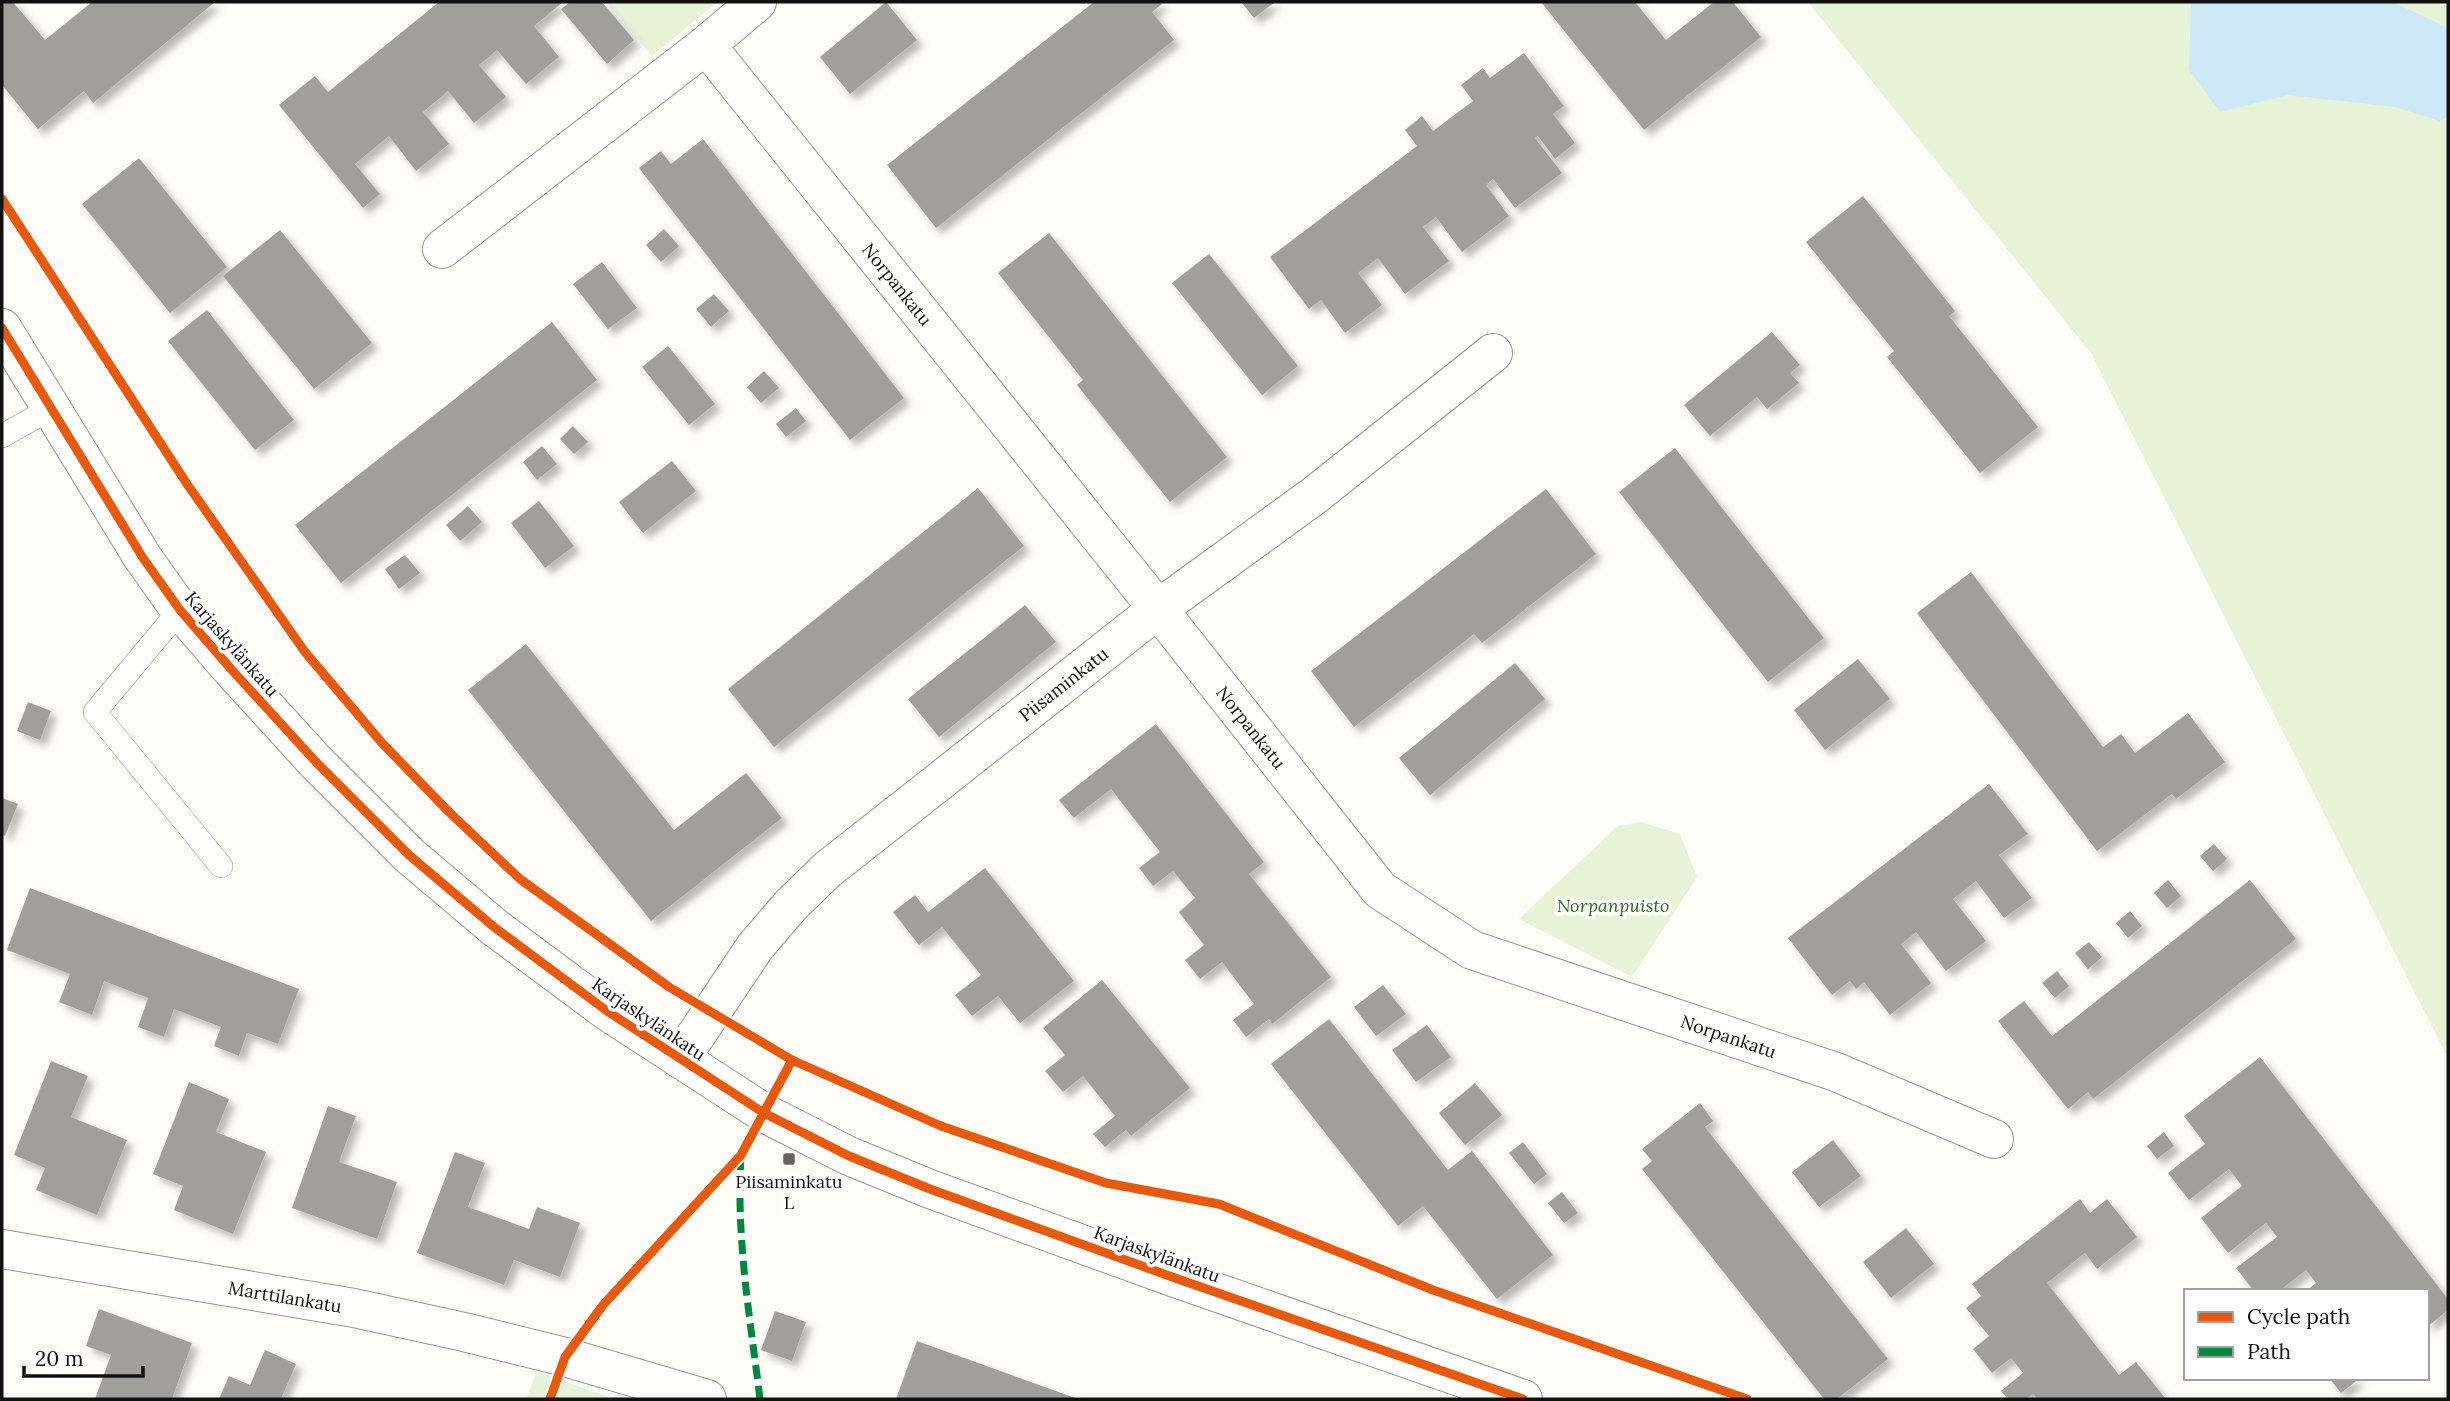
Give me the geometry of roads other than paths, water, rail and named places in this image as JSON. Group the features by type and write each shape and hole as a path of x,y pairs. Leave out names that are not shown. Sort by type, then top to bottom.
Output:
{"street":[{"path":"442,249 757,2"},
{"name":"Norpankatu","path":"705,45 1380,890 1472,950 1836,1072 1994,1139"},
{"name":"Karjaskylänkatu","path":"2,328 144,558 180,610 316,762 409,855 456,897 523,950 607,1011 775,1118 889,1173 1175,1278 1523,1399"},
{"name":"Piisaminkatu","path":"680,1059 755,947 791,905 827,870 1158,609 1315,495 1493,353"},
{"name":"Marttilankatu","path":"2,1249 354,1308 565,1357 707,1399"}],"lane":[{"path":"2,436 52,408"},
{"path":"180,610 95,712 221,866"}],"water":[{"path":"2191,2 2393,2 2448,28 2448,116 2440,121 2395,107 2288,95 2220,112 2189,70"}],"place":[{"name":"Piisaminkatu L","path":"789,1159"}],"park label":[{"name":"Norpanpuisto","path":"1613,905"}]}
